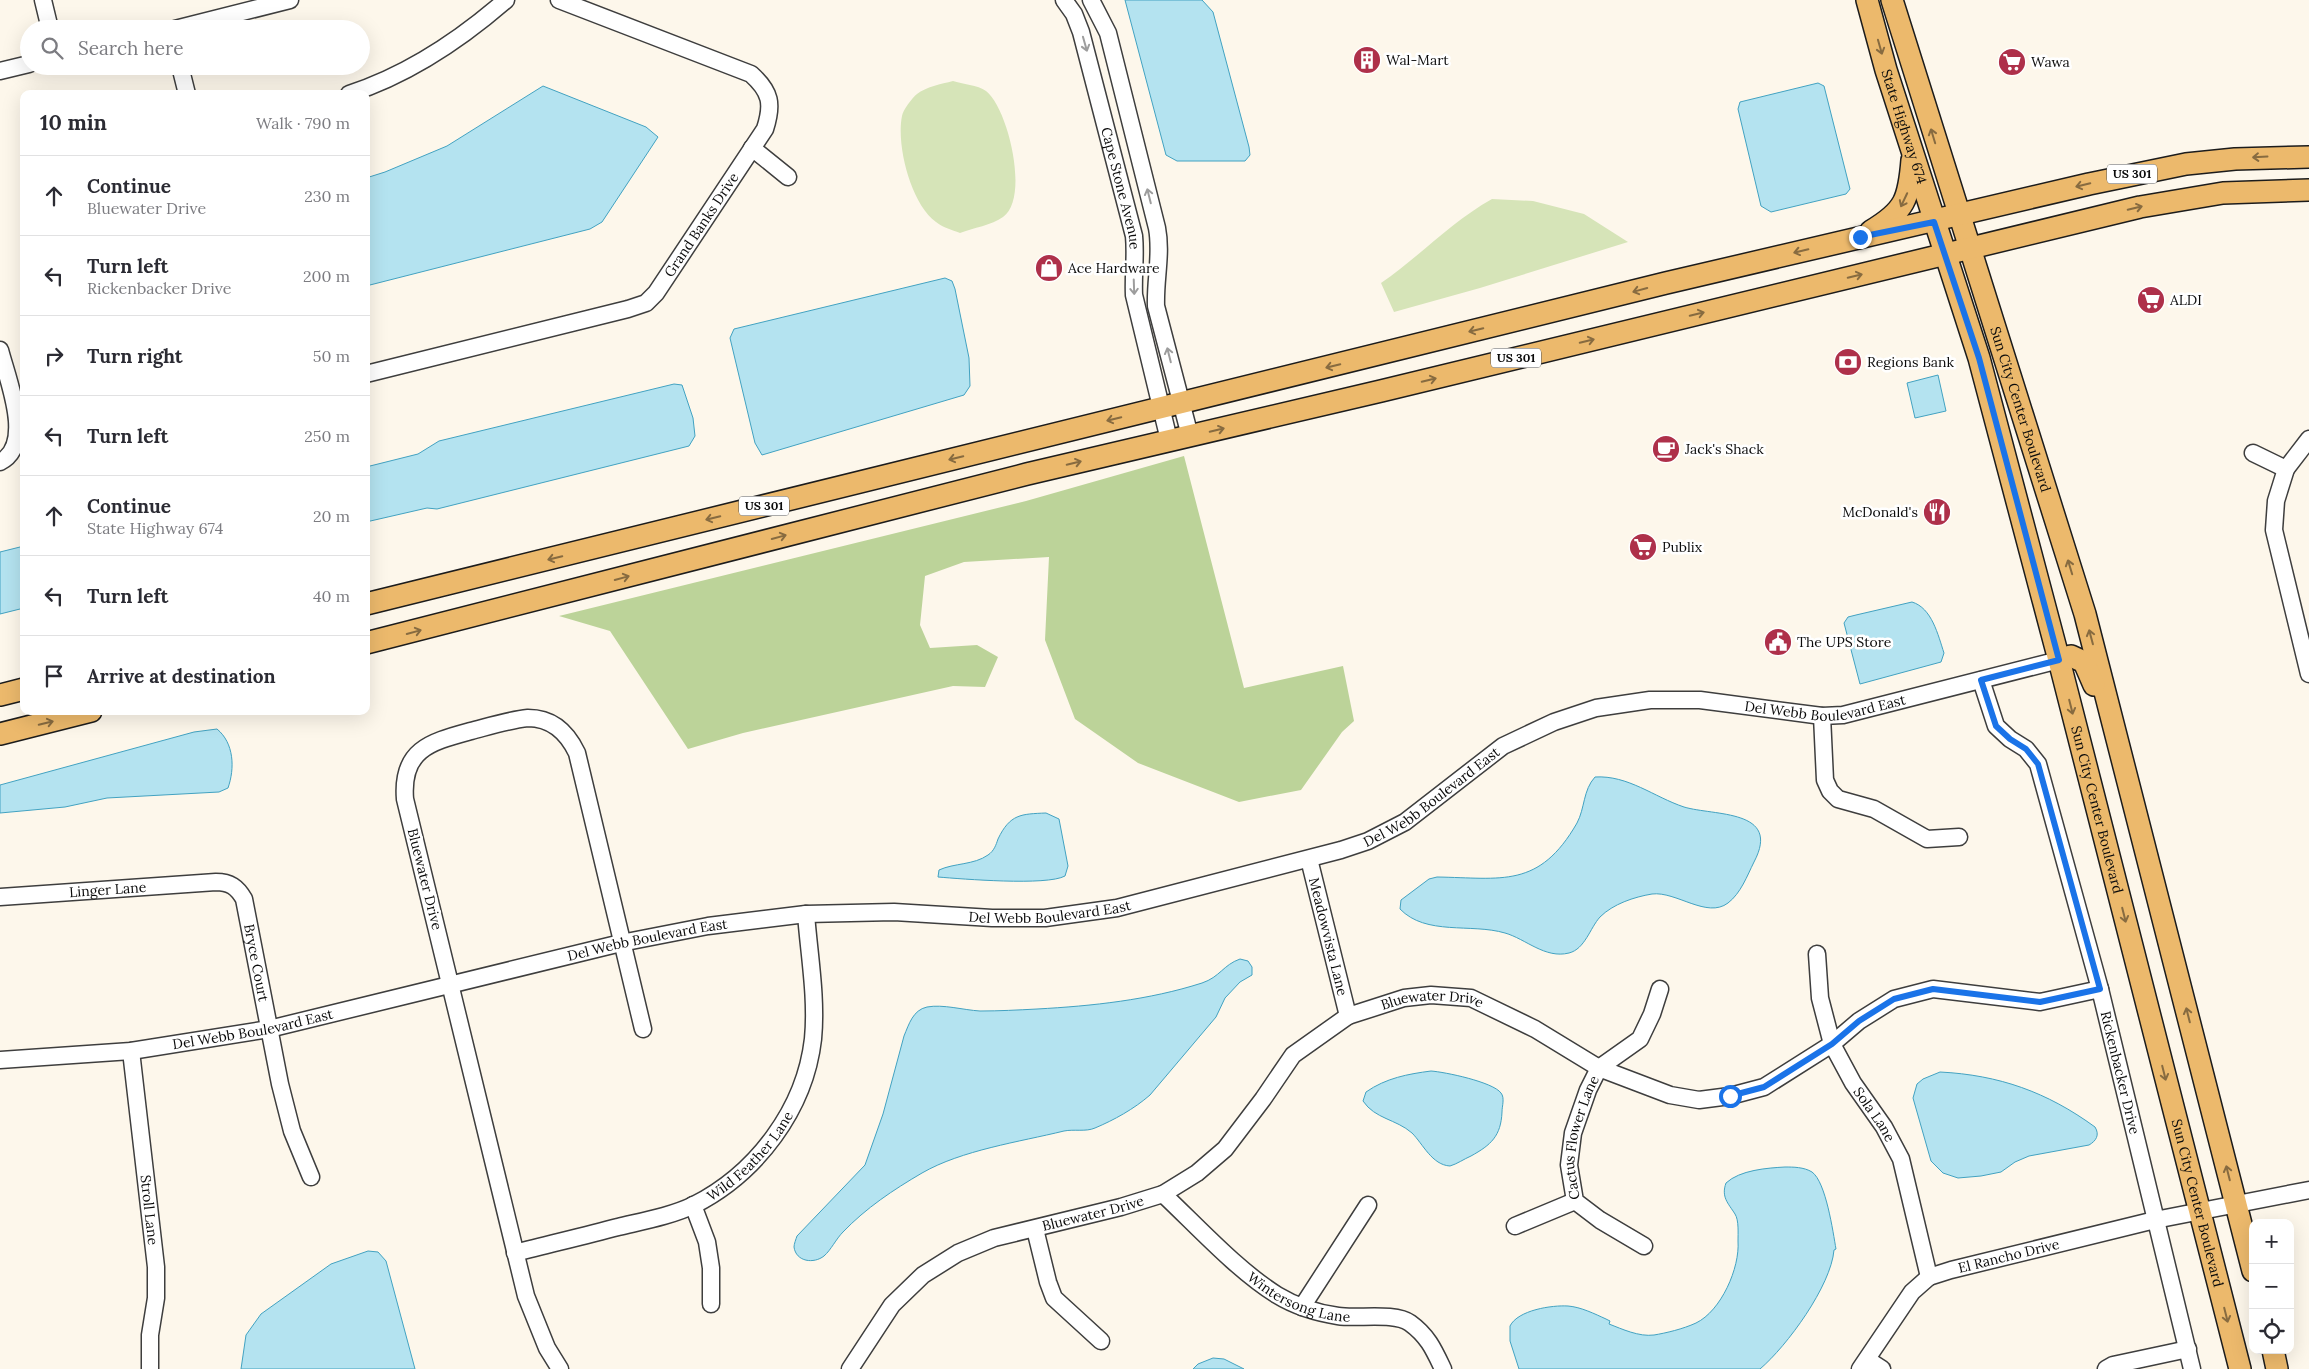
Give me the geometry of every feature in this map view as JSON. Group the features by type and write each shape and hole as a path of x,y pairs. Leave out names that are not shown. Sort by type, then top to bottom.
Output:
{"main road":[{"name":"State Highway 674","path":"1867,0 1912,153 1945,254"},
{"name":"State Highway 674","path":"1892,0 1959,216"},
{"path":"1860,237 1891,219 1901,207 1910,187 1912,153"},
{"name":"US 301","path":"370,603 1171,405 1860,237 1934,222 2088,184 2186,164 2234,159 2309,157"},
{"name":"US 301","path":"370,643 905,504 2172,200 2223,193 2309,190"},
{"name":"Sun City Center Boulevard","path":"1959,216 2085,614 2251,1264"},
{"path":"1988,305 1986,276 1989,263 1995,256 2033,233"},
{"name":"Sun City Center Boulevard","path":"1945,254 1979,358 2059,660 2240,1369"},
{"path":"2059,660 2071,656 2084,662 2093,680 2126,806 2144,842"},
{"path":"0,695 20,690"},
{"path":"0,734 75,715"},
{"path":"2274,1354 2277,1369"}],"street":[{"path":"43,0 48,20"},
{"path":"211,20 290,0"},
{"path":"358,90 406,70 442,50 477,25 506,0"},
{"name":"Grand Banks Drive","path":"370,373 646,303 656,293 765,129 770,114 769,99 764,85 751,74 559,0"},
{"name":"Cape Stone Avenue","path":"1064,0 1074,14 1090,59 1134,236 1136,260 1133,276 1134,295 1171,405 1179,438"},
{"name":"Cape Stone Avenue","path":"1091,0 1108,33 1157,228 1160,245 1155,286 1156,306 1171,405"},
{"path":"0,72 20,66"},
{"path":"182,75 186,90"},
{"path":"752,148 788,177"},
{"path":"0,350 18,422 18,434 14,448 0,462"},
{"path":"2309,439 2286,469 2276,501 2274,530 2303,621 2309,674"},
{"path":"2253,453 2286,469"},
{"name":"Del Webb Boulevard East","path":"0,1060 131,1051 269,1029 621,943 708,926 806,914 894,912 992,918 1045,918 1117,908 1308,859 1368,841 1405,822 1503,746 1554,722 1596,708 1650,700 1700,700 1822,716 1842,715 2059,660"},
{"name":"Rickenbacker Drive","path":"1981,680 1996,726 2010,739 2026,749 2038,764 2100,989 2192,1369"},
{"path":"1822,716 1825,780 1830,791 1838,799 1874,809 1927,838 1959,837"},
{"name":"Bluewater Drive","path":"560,1369 547,1348 526,1296 405,799 405,774 414,756 428,744 508,722 540,718 558,728 572,743 643,1029"},
{"name":"Meadowvista Lane","path":"1308,859 1348,1016"},
{"name":"Linger Lane","path":"0,897 216,882"},
{"name":"Bryce Court","path":"216,882 224,882 236,887 244,899 269,1029 292,1131 312,1177"},
{"name":"Wild Feather Lane","path":"515,1253 648,1220 694,1205 725,1186 755,1161 783,1125 801,1085 812,1039 812,1002 806,914"},
{"name":"Sola Lane","path":"1817,954 1820,998 1832,1044 1853,1083 1884,1127 1901,1159 1929,1278"},
{"name":"Cactus Flower Lane","path":"1644,1246 1600,1220 1575,1201 1569,1166 1574,1133 1588,1090 1599,1068 1640,1039 1652,1014 1660,989"},
{"name":"Bluewater Drive","path":"850,1369 892,1305 924,1276 958,1253 994,1238 1121,1208 1162,1194 1196,1173 1225,1149 1263,1100 1294,1055 1348,1016 1404,998 1432,995 1471,998 1535,1029 1599,1068 1670,1095 1707,1099 1730,1096 1764,1087 1832,1044 1859,1021 1894,999 1933,989 2040,1002 2100,989"},
{"name":"Stroll Lane","path":"131,1051 156,1267 156,1298 150,1335 150,1369"},
{"name":"El Rancho Drive","path":"1864,1364 1912,1292 1929,1278 1951,1270 2155,1220 2309,1190"},
{"name":"Wintersong Lane","path":"1162,1194 1254,1277 1278,1295 1302,1307 1339,1316 1382,1317 1409,1322 1432,1344 1443,1369"},
{"path":"1515,1226 1575,1201"},
{"path":"694,1205 707,1242 711,1268 711,1304"},
{"path":"1302,1307 1368,1205"},
{"path":"1035,1228 1048,1282 1054,1298 1101,1341"},
{"path":"2106,1369 2113,1365 2188,1349"},
{"path":"1864,1364 1882,1369"}],"green space":[{"path":"953,81 983,89 994,101 1002,115 1008,133 1015,173 1015,192 1011,207 1003,217 960,233 936,222 919,202 907,173 901,142 902,116 913,98 925,89"},
{"path":"1492,199 1533,201 1584,214 1628,242 1480,288 1394,312 1381,283 1463,218"},
{"path":"1184,456 1244,688 1343,666 1354,721 1342,732 1301,790 1239,802 1138,763 1075,719 1045,640 1049,557 964,562 925,576 920,625 930,648 977,645 998,657 985,687 953,686 743,733 688,749 610,631 559,616 1026,501"}],"water":[{"path":"1125,0 1202,0 1213,12 1249,147 1250,155 1245,161 1177,161 1166,155"},
{"path":"1818,83 1824,86 1850,189 1846,194 1771,212 1761,206 1738,109 1740,102"},
{"path":"543,86 646,127 658,137 602,222 590,229 370,285 370,177 447,146"},
{"path":"945,278 952,281 955,289 969,358 970,386 964,395 762,455 755,443 730,338 734,329"},
{"path":"1938,375 1946,411 1915,418 1907,383"},
{"path":"674,384 682,385 693,418 695,436 689,446 437,509 427,508 370,521 370,466 418,454 439,441"},
{"path":"20,547 20,609 0,614 0,552"},
{"path":"1912,602 1925,610 1937,631 1944,653 1941,662 1860,684 1844,623 1848,617"},
{"path":"217,729 227,741 232,756 232,772 228,788 219,792 107,798 65,807 0,813 0,785 194,732"},
{"path":"1595,777 1619,779 1684,807 1727,814 1752,824 1759,832 1760,845 1749,873 1733,899 1720,907 1711,908 1661,894 1631,899 1605,912 1596,922 1587,938 1575,951 1560,954 1544,951 1513,936 1492,930 1436,926 1423,923 1400,909 1401,900 1429,879 1437,877 1500,878 1517,875 1533,869 1548,859 1563,844 1577,823 1586,793"},
{"path":"1046,813 1059,819 1068,866 1065,876 1041,881 938,877 939,870 977,861 990,853 1002,831 1017,817"},
{"path":"1240,959 1248,961 1252,967 1252,975 1240,982 1225,998 1216,1017 1150,1095 1131,1109 1091,1129 1064,1131 1010,1143 955,1158 938,1165 922,1173 870,1207 843,1232 827,1254 820,1259 811,1261 802,1259 795,1252 794,1246 797,1236 865,1165 883,1114 904,1036 912,1018 918,1011 933,1006 980,1011 1037,1009 1099,1004 1141,998 1202,983 1213,978 1229,964"},
{"path":"1431,1071 1479,1081 1496,1089 1503,1097 1500,1127 1494,1139 1478,1152 1450,1166 1444,1165 1433,1158 1406,1128 1373,1112 1363,1101 1366,1092 1381,1083 1406,1075"},
{"path":"1940,1072 2002,1081 2040,1095 2059,1104 2095,1127 2096,1138 2089,1145 2029,1156 2015,1162 2001,1172 1958,1178 1943,1173 1931,1161 1913,1098 1917,1084 1923,1079"},
{"path":"1785,1167 1806,1169 1817,1177 1825,1196 1836,1249 1834,1250 1825,1281 1806,1314 1783,1346 1760,1369 1519,1369 1510,1341 1510,1326 1520,1316 1528,1312 1568,1306 1588,1311 1610,1321 1609,1324 1619,1328 1637,1334 1648,1335 1680,1329 1696,1323 1705,1317 1721,1299 1727,1288 1736,1264 1738,1252 1737,1220 1725,1196 1726,1183 1746,1172"},
{"path":"368,1251 378,1252 386,1261 415,1369 241,1369 246,1335 261,1314 331,1264"},
{"path":"1213,1358 1224,1359 1244,1369 1193,1369 1198,1364"}],"place":[{"name":"Wal-Mart","path":"1367,60"},
{"name":"Wawa","path":"2012,62"},
{"name":"Ace Hardware","path":"1049,268"},
{"name":"ALDI","path":"2151,300"},
{"name":"Regions Bank","path":"1848,362"},
{"name":"Jack's Shack","path":"1666,449"},
{"name":"McDonald's","path":"1937,512"},
{"name":"Publix","path":"1643,547"},
{"name":"The UPS Store","path":"1778,642"}],"route":[{"path":"1730,1096 1764,1087 1832,1044 1859,1021 1894,999 1933,989 2011,1000 2040,1002 2100,989 2038,764 2026,749 2010,739 1996,726 1981,680 2059,660 1979,358 1934,222 1860,237"}]}
